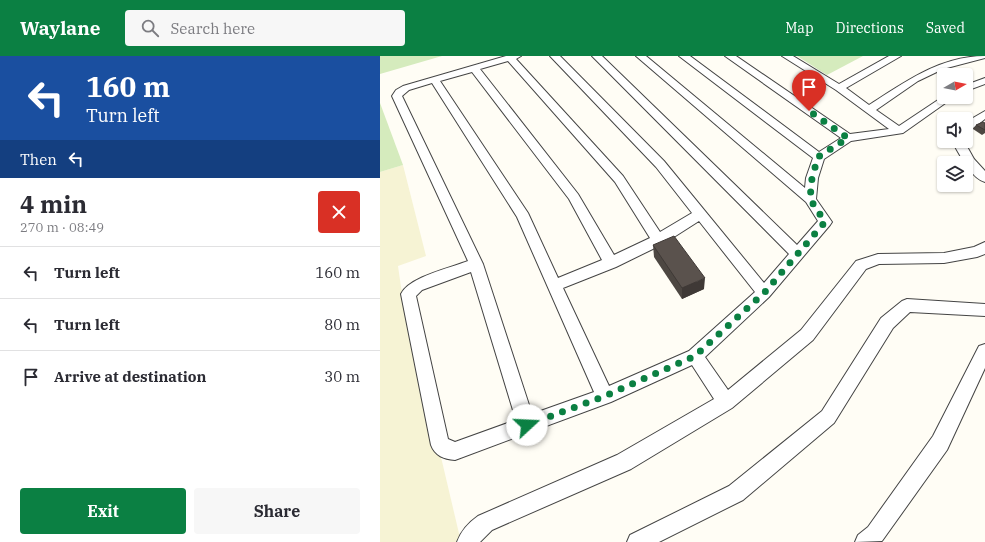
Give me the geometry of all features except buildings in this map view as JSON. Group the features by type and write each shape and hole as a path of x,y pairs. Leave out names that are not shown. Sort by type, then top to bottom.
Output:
{"street":[{"path":"555,56 660,164 764,293"},
{"path":"597,56 798,254"},
{"path":"476,264 417,286 408,294 440,445 447,450 455,451 605,396 695,356 764,293 825,222 810,199 640,56"},
{"path":"684,56 818,157"},
{"path":"730,56 848,138"},
{"path":"787,56 839,88 899,131"},
{"path":"839,88 896,56"},
{"path":"869,110 915,79 940,67 984,56"},
{"path":"527,425 476,264 397,96 406,88 435,80 481,63 513,57 620,179 658,240"},
{"path":"481,63 574,197 610,263"},
{"path":"435,80 524,216 605,396"},
{"path":"973,85 985,81"},
{"path":"810,199 812,178 818,157 848,138 899,131 938,104"},
{"path":"973,122 985,114"},
{"path":"962,148 969,161 985,178"},
{"path":"555,286 610,263 658,240 700,214"},
{"path":"468,542 475,531 484,523 624,462 726,402 807,335 861,265 878,259 944,258 977,252 985,247"},
{"path":"638,542 736,493 828,417 887,323 907,305 985,310"},
{"path":"865,542 875,534 940,443 985,351"},
{"path":"695,356 726,402"}],"shaded area":[{"path":"403,165 426,256 398,266 401,287 461,542 380,542 380,172"}],"green space":[{"path":"380,56 442,56 380,74"},
{"path":"797,56 863,56 827,75"},
{"path":"380,103 403,165 380,172"}],"route":[{"path":"527,425 605,396 695,356 764,293 825,222 810,199 812,178 818,157 848,138 809,111"}]}
